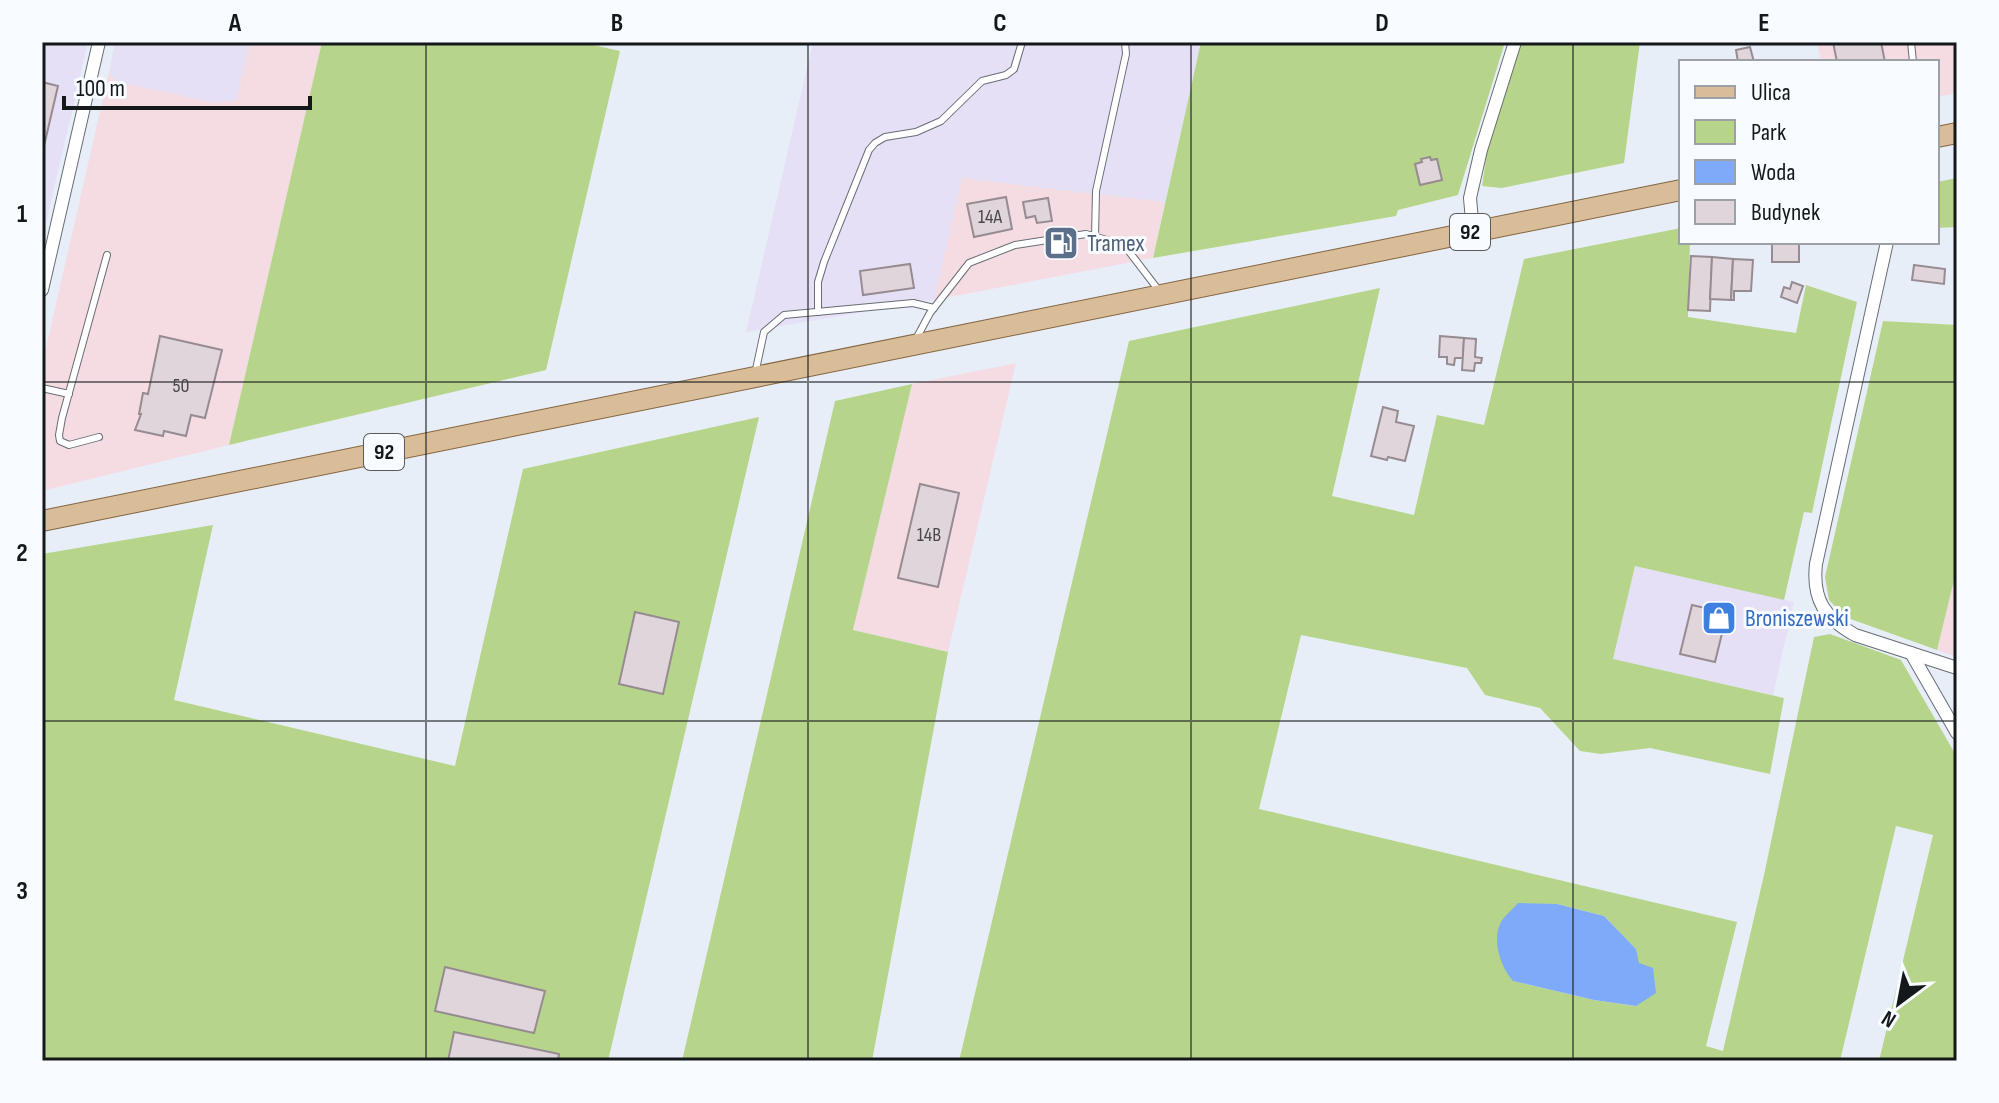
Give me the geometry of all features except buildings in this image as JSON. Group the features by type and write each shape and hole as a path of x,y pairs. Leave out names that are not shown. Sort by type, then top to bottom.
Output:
{"main road":[{"name":"92","path":"42,521 1679,190"}],"street":[{"path":"42,290 99,42"},
{"path":"1473,232 1470,198 1481,150 1515,42"},
{"path":"1887,244 1814,577 1824,610 1842,627 1855,635 1957,668"},
{"path":"1911,653 1957,733"}],"lane":[{"path":"818,312 818,282 824,262 869,150 885,137 916,132 941,121 982,81 1006,75 1014,69 1022,42"},
{"path":"1095,237 1096,191 1126,54 1125,42"},
{"path":"913,345 934,308 969,263 1015,245 1086,234 1124,245 1162,295"},
{"path":"99,437 69,445 60,441 59,435 107,255"},
{"path":"754,377 764,332 784,315 913,303 934,308"},
{"path":"42,388 69,394"}],"shaded area":[{"path":"42,42 88,42 42,240"},
{"path":"115,42 250,42 236,100 215,103 115,81 109,72"},
{"path":"250,42 322,42 229,445 42,491 42,365 109,72 116,81 215,103 236,100"},
{"path":"813,42 1201,42 1165,202 962,178 934,300 746,332"},
{"path":"1817,42 1957,42 1957,93 1939,97 1939,60 1821,60"},
{"path":"962,178 1165,202 1153,258 934,300"},
{"path":"1016,363 948,652 853,630 912,384"},
{"path":"1635,566 1794,602 1773,695 1613,660"},
{"path":"1957,568 1957,657 1937,650"}],"green space":[{"path":"322,42 580,42 620,51 546,370 229,445"},
{"path":"1201,42 1505,42 1458,195 1398,210 1396,216 1153,258"},
{"path":"1521,42 1640,42 1624,163 1502,188 1482,186 1488,145"},
{"path":"1957,178 1957,227 1939,228 1939,182"},
{"path":"1679,228 1679,244 1690,244 1688,317 1796,333 1806,285 1857,302 1812,513 1804,512 1784,600 1635,566 1613,659 1784,698 1770,774 1650,748 1601,754 1580,751 1540,708 1485,695 1467,668 1301,635 1259,809 1737,922 1706,1046 1723,1051 1814,637 1830,634 1901,660 1957,757 1957,1061 1879,1061 1933,835 1896,826 1840,1061 959,1061 1129,341 1380,288 1332,496 1414,515 1437,415 1484,425 1524,259","holes":["1557,904 1604,916 1636,949 1635,1006 1513,981"]},
{"path":"1883,321 1957,325 1957,568 1937,650 1845,617 1829,600 1825,577"},
{"path":"912,384 853,630 948,652 872,1061 682,1061 835,401"},
{"path":"759,417 608,1061 42,1061 42,554 213,525 174,700 455,766 523,469"}],"water":[{"path":"1518,903 1557,904 1604,916 1636,949 1639,963 1653,968 1656,993 1636,1006 1594,1000 1513,981 1502,962 1497,939 1501,921"}],"place":[{"name":"Tramex","path":"1061,243"},
{"name":"Broniszewski","path":"1719,618"}]}
